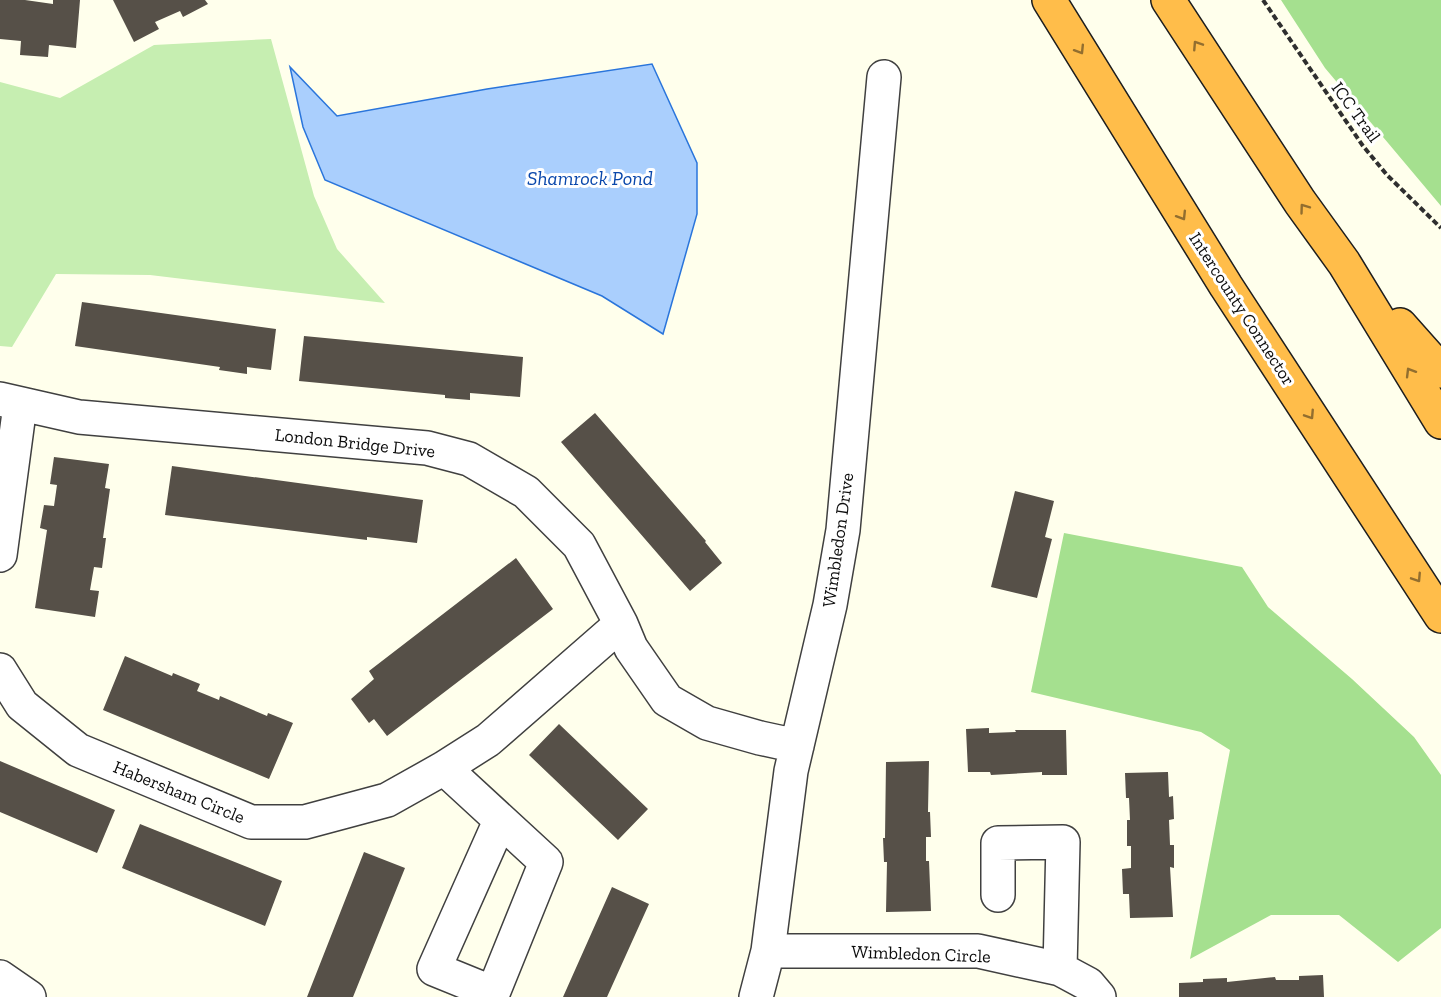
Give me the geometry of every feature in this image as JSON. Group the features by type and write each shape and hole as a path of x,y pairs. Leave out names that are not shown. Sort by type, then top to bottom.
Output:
{"highway":[{"name":"Intercounty Connector","path":"1049,0 1226,286 1441,616"},
{"path":"1168,0 1300,202 1344,263 1441,422"},
{"path":"1344,263 1441,371"}],"street":[{"name":"Wimbledon Drive","path":"756,997 768,951 791,771 830,605 843,530 884,77"},
{"name":"London Bridge Drive","path":"10,402 80,417 427,448 469,459 526,492 579,545 621,624 631,648 667,700 707,723 797,746"},
{"path":"0,555 10,402"},
{"name":"Habersham Circle","path":"0,670 22,705 78,750 251,822 305,822 387,800 444,768 488,740 621,624"},
{"path":"444,768 546,862 493,993 434,969 500,821"},
{"path":"998,895 998,843 1063,842 1060,969"},
{"name":"Wimbledon Circle","path":"768,951 978,951 1060,969 1088,984 1099,997"},
{"path":"0,977 29,997"}],"path":[{"name":"ICC Trail","path":"1263,0 1363,146 1387,175 1441,228"}],"green space":[{"path":"1281,0 1441,0 1441,206 1325,68"},
{"path":"271,39 314,196 337,249 385,303 150,275 56,274 12,347 0,346 0,82 60,98 154,45"},
{"path":"1064,533 1242,567 1268,607 1352,679 1414,737 1441,775 1441,928 1398,962 1339,915 1271,915 1190,959 1230,750 1201,732 1031,692"}],"water":[{"name":"Shamrock Pond","path":"652,64 697,163 697,214 663,334 602,296 325,180 303,127 290,67 337,116 487,89"}],"building":[{"path":"0,0 25,0 53,4 53,0 80,0 76,48 49,45 48,57 20,55 21,41 0,39"},
{"path":"113,0 205,0 208,4 183,17 180,11 155,22 159,29 134,42"},
{"path":"82,302 276,329 271,370 247,367 247,374 219,370 220,367 75,346"},
{"path":"304,336 523,357 520,397 470,393 470,400 445,398 445,395 299,381"},
{"path":"595,413 706,541 722,563 690,591 561,442"},
{"path":"54,457 109,464 105,488 110,489 103,538 106,538 102,568 94,567 90,590 99,591 95,617 35,608 47,530 40,528 44,505 54,506 57,485 50,484"},
{"path":"172,466 423,500 417,543 367,537 367,540 165,515"},
{"path":"1015,491 1054,501 1045,537 1052,539 1037,598 991,587"},
{"path":"516,558 553,609 387,736 374,719 369,723 351,699 374,679 369,671"},
{"path":"125,656 172,676 173,673 200,684 197,691 219,700 220,696 267,716 268,713 293,723 269,779 103,710"},
{"path":"559,724 648,809 618,840 529,755"},
{"path":"989,728 989,733 1016,732 1015,730 1066,730 1067,775 1042,775 1042,772 991,775 990,772 968,772 966,729"},
{"path":"0,761 115,810 97,853 0,812"},
{"path":"929,761 928,812 930,812 931,837 926,837 926,861 929,861 931,911 886,912 887,862 884,862 883,838 885,838 886,762"},
{"path":"1168,772 1169,797 1173,796 1174,819 1169,820 1170,845 1174,845 1174,868 1170,867 1173,917 1130,918 1129,894 1123,894 1122,869 1131,868 1131,846 1127,846 1127,820 1130,820 1125,773"},
{"path":"140,824 282,881 265,926 122,868"},
{"path":"364,852 405,868 353,997 307,997"},
{"path":"612,887 649,904 607,997 563,997"},
{"path":"1323,975 1324,997 1179,997 1179,983 1203,982 1203,979 1227,978 1227,982 1275,977 1276,980 1299,980 1299,976"}]}
